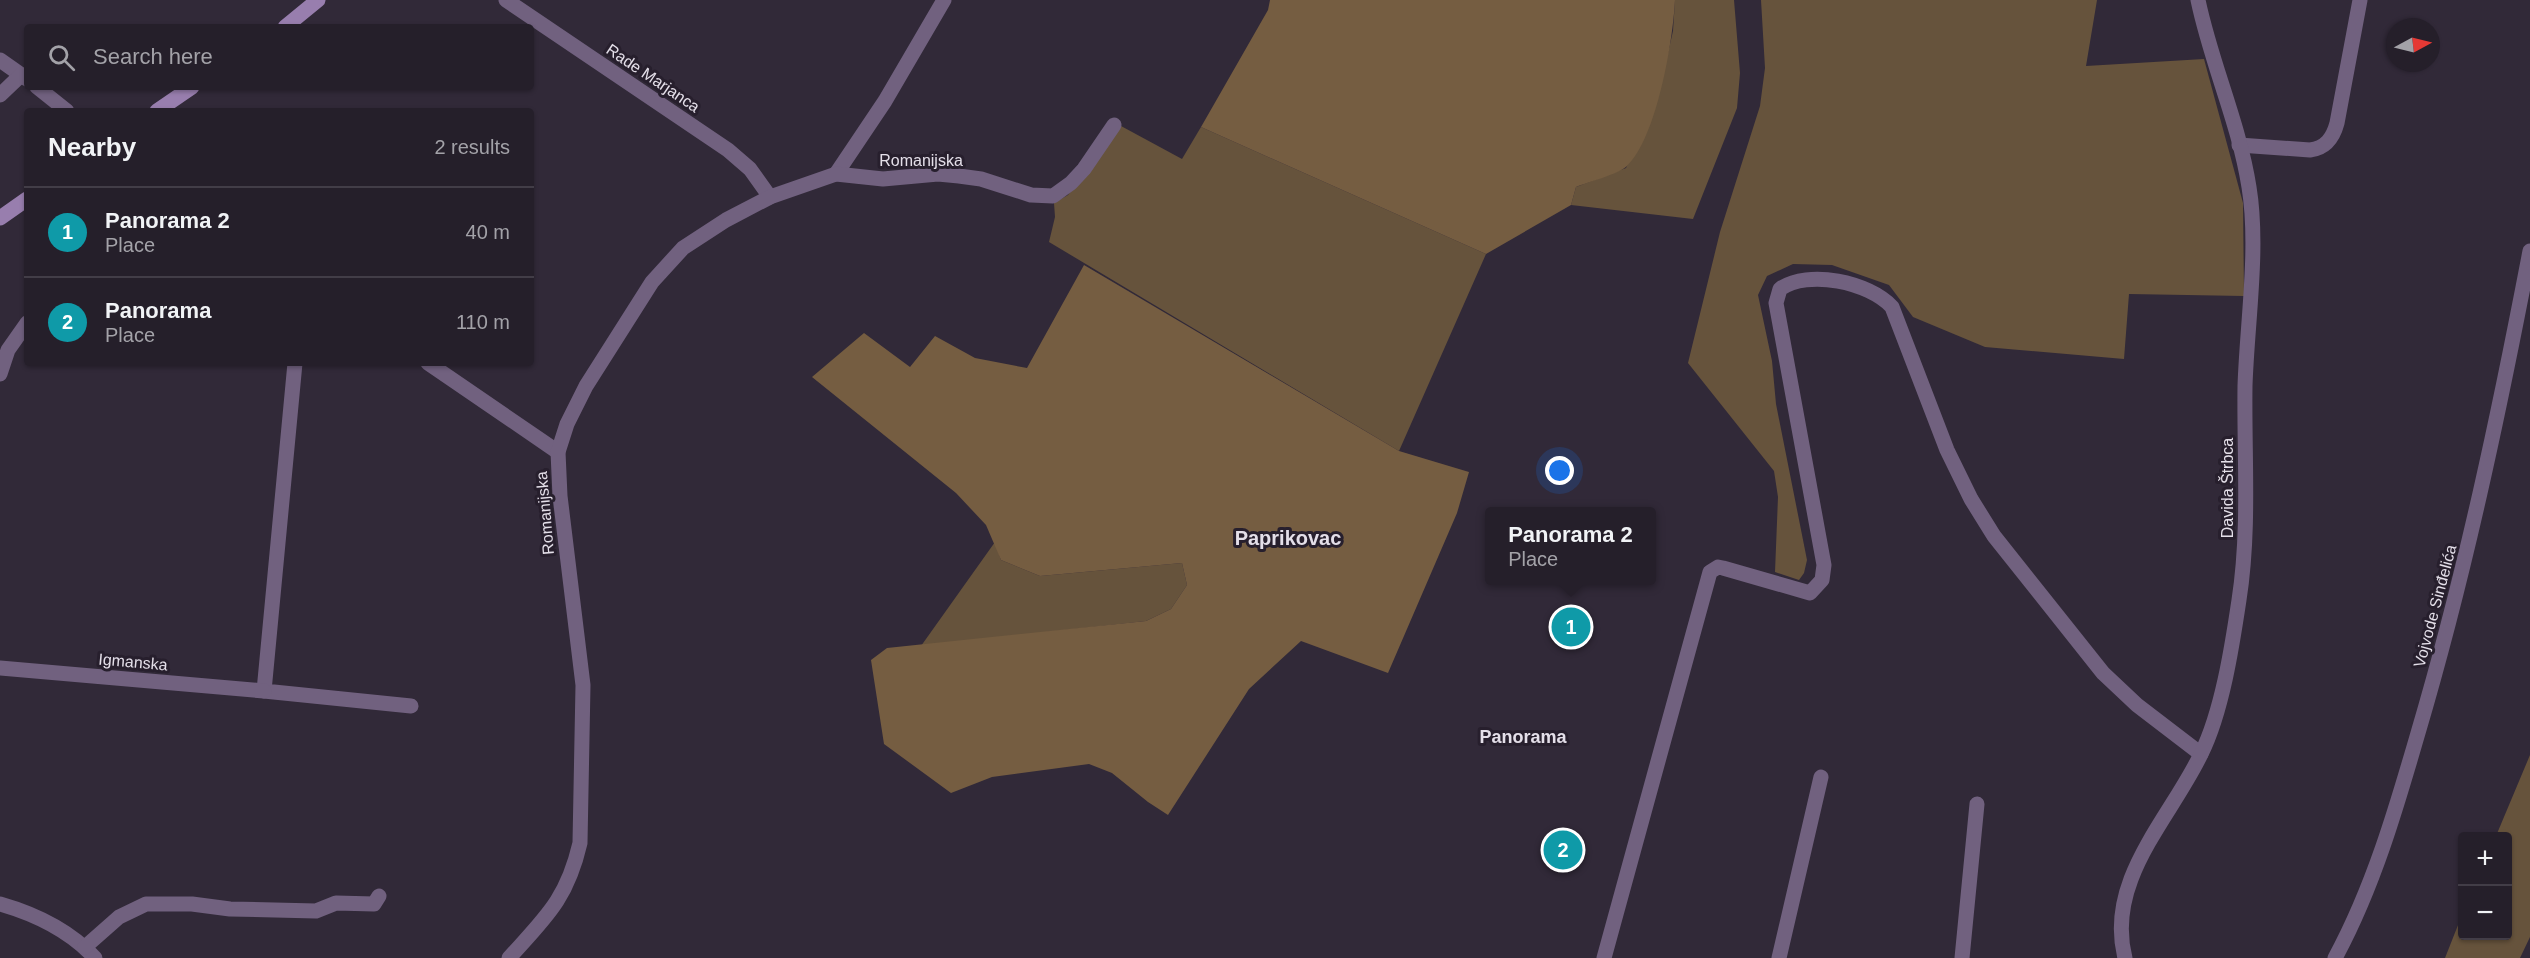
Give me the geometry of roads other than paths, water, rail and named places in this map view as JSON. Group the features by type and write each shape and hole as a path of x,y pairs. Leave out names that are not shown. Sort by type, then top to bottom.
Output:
{"street":[{"path":"289,24 318,0"},
{"name":"Rade Marjanca","path":"506,0 728,150 750,169 770,197"},
{"name":"Romanijska","path":"836,174 879,111 944,0"},
{"name":"Davida Štrbca","path":"2125,958 2119,926 2122,908 2131,882 2156,828 2201,754 2215,715 2228,662 2245,554 2245,385 2253,214 2239,145 2198,0"},
{"path":"2239,145 2310,150 2318,149 2330,140 2337,123 2360,0"},
{"path":"0,60 24,77 0,95"},
{"path":"41,90 63,108"},
{"path":"161,108 188,90"},
{"name":"Romanijska","path":"510,958 558,902 574,867 580,843 583,685 560,496 558,452 567,424 586,386 652,282 671,259 699,237 770,197 836,174 883,178 938,174 959,176 981,179 1031,195 1053,196 1071,183 1084,169 1114,125"},
{"path":"0,218 24,201"},
{"name":"Vojvode Sinđelića","path":"2335,958 2355,918 2385,838 2436,673 2468,552 2496,428 2530,251"},
{"path":"1604,958 1710,572 1718,567 1723,568 1810,593 1818,587 1822,580 1824,565 1776,303 1780,289 1800,279 1836,282 1868,289 1892,307 1947,450 1971,499 1994,536 2103,673 2137,705 2201,754"},
{"path":"0,375 8,350 24,327"},
{"path":"264,691 296,366"},
{"path":"432,366 558,452"},
{"name":"Igmanska","path":"0,668 411,706"},
{"path":"1779,958 1821,777"},
{"path":"1962,958 1977,804"},
{"path":"0,904 40,919 90,953 119,917 146,904 192,904 230,909 316,910 336,903 374,904 379,896"}],"place":[{"name":"Panorama 2","path":"1571,627"},
{"name":"Panorama","path":"1563,850"}],"district":[{"name":"Paprikovac","path":"1288,538"},
{"name":"Panorama","path":"1523,737"}]}
